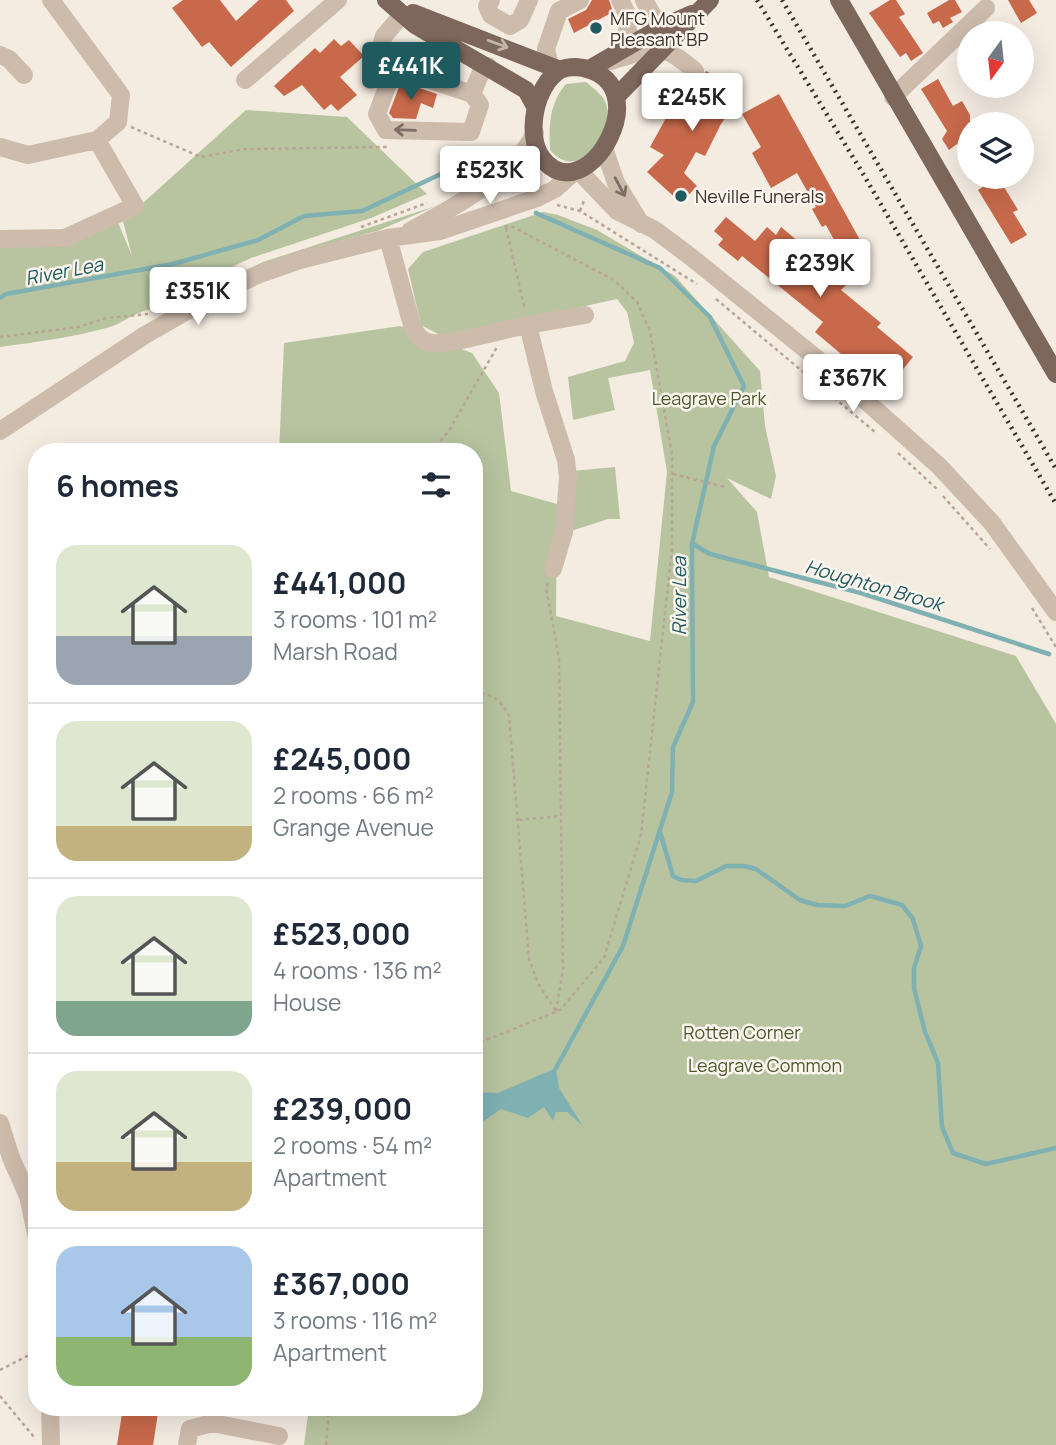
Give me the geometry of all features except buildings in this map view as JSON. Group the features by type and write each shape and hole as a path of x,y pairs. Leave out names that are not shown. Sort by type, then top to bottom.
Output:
{"main road":[{"path":"388,0 402,15 440,41 526,90 536,108"},
{"path":"388,0 430,21 516,51 555,68 597,65 704,5"},
{"path":"839,0 1056,374"},
{"path":"616,97 704,5"},
{"path":"555,68 536,108 537,149 551,167 577,172 594,162 604,148 616,118 616,97 597,65"}],"street":[{"path":"0,147 28,155 97,140 118,122 121,95 51,0"},
{"path":"245,80 338,0"},
{"path":"491,0 487,6 491,15 510,26 520,20 528,0"},
{"path":"555,68 546,48 559,11 580,0"},
{"path":"620,0 629,18 628,31 636,43"},
{"path":"644,0 660,28"},
{"path":"893,97 986,8"},
{"path":"371,80 384,36 402,15"},
{"path":"597,65 651,47 674,53 695,71"},
{"path":"0,55 24,75"},
{"path":"472,94 481,72 488,66"},
{"path":"394,68 472,94 480,105 471,132 386,130 377,114 394,68"},
{"path":"396,236 465,202 524,152 535,133"},
{"path":"0,239 65,238 135,206 97,140"},
{"path":"604,148 616,183 641,224"},
{"path":"0,431 145,335 220,292 300,260 396,236 440,231 537,198 555,189 577,172 617,211 655,230 831,370 930,458 992,523 1056,612"},
{"path":"396,236 417,336 434,343 585,315"},
{"path":"528,325 544,391 566,460 568,477 564,532 553,569"},
{"path":"0,1123 5,1159 28,1189"},
{"path":"50,1416 51,1445"},
{"path":"187,1445 190,1429 212,1423 279,1436"}],"path":[{"path":"118,122 201,156 244,149 398,147"},
{"path":"553,204 580,211 702,287"},
{"path":"483,1041 556,1011 604,958 641,835 672,548 673,474 650,331 637,302 614,279 511,226 494,226 510,219"},
{"path":"506,228 528,325"},
{"path":"713,296 884,440"},
{"path":"0,337 78,327 107,318 140,313 155,315"},
{"path":"439,443 485,371 506,329"},
{"path":"894,449 940,493 992,552"},
{"path":"673,474 725,487"},
{"path":"553,569 546,587 559,657 563,970 556,1011"},
{"path":"1029,603 1056,647"},
{"path":"483,694 489,694 503,704 509,716 529,959 539,985 556,1011"},
{"path":"519,820 561,816"},
{"path":"0,1370 28,1356"},
{"path":"0,1396 41,1445"},
{"path":"326,1445 328,1416"}],"green space":[{"path":"586,82 604,99 608,119 605,131 592,152 572,162 561,159 550,150 550,123 556,99 566,84"},
{"path":"246,110 347,117 427,194 371,218 251,258 210,277 156,309 143,311 110,327 0,347 0,244 117,220 132,256 123,221"},
{"path":"480,149 485,153 460,177 448,174 448,169 456,167 454,159"},
{"path":"436,206 377,231 340,241 160,317 214,285 263,262"},
{"name":"Leagrave Common","path":"543,212 597,230 675,276 760,371 765,426 776,476 771,499 727,478 757,512 769,577 1016,656 1056,724 1056,1445 304,1445 308,1416 483,1416 483,443 279,443 284,343 400,326 472,353 499,393 511,491 557,504 556,616 650,641 667,472 650,370 608,378 615,410 573,420 568,377 625,361 634,343 627,312 617,299 444,337 421,325 408,269 423,252"},
{"path":"615,467 620,519 608,519 571,531 573,471"}],"water":[{"path":"556,1068 559,1088 583,1126 567,1112 556,1112 553,1121 544,1107 528,1118 501,1109 483,1122 483,1092 498,1093"}],"waterway":[{"name":"River Lea","path":"0,298 6,294 173,264 258,240 304,216 362,211 443,173 449,177"},
{"name":"River Lea","path":"536,213 660,268 710,317 744,386 714,446 692,544 693,702 673,747 672,792 623,946 556,1068"},
{"name":"Houghton Brook","path":"693,544 710,554 861,593 1049,654"},
{"path":"660,832 673,876 681,880 696,881 726,866 744,866 756,869 800,900 817,905 845,906 870,896 902,905 913,919 921,946 914,968 914,988 925,1032 938,1063 942,1127 953,1153 986,1164 1056,1148"}],"railway":[{"path":"757,0 862,172 1056,504"},
{"path":"782,0 1056,469"}],"place":[{"name":"MFG Mount Pleasant BP","path":"596,28"},
{"name":"Neville Funerals","path":"681,196"}],"park label":[{"name":"Leagrave Park","path":"709,398"},
{"name":"Rotten Corner","path":"742,1032"}]}
